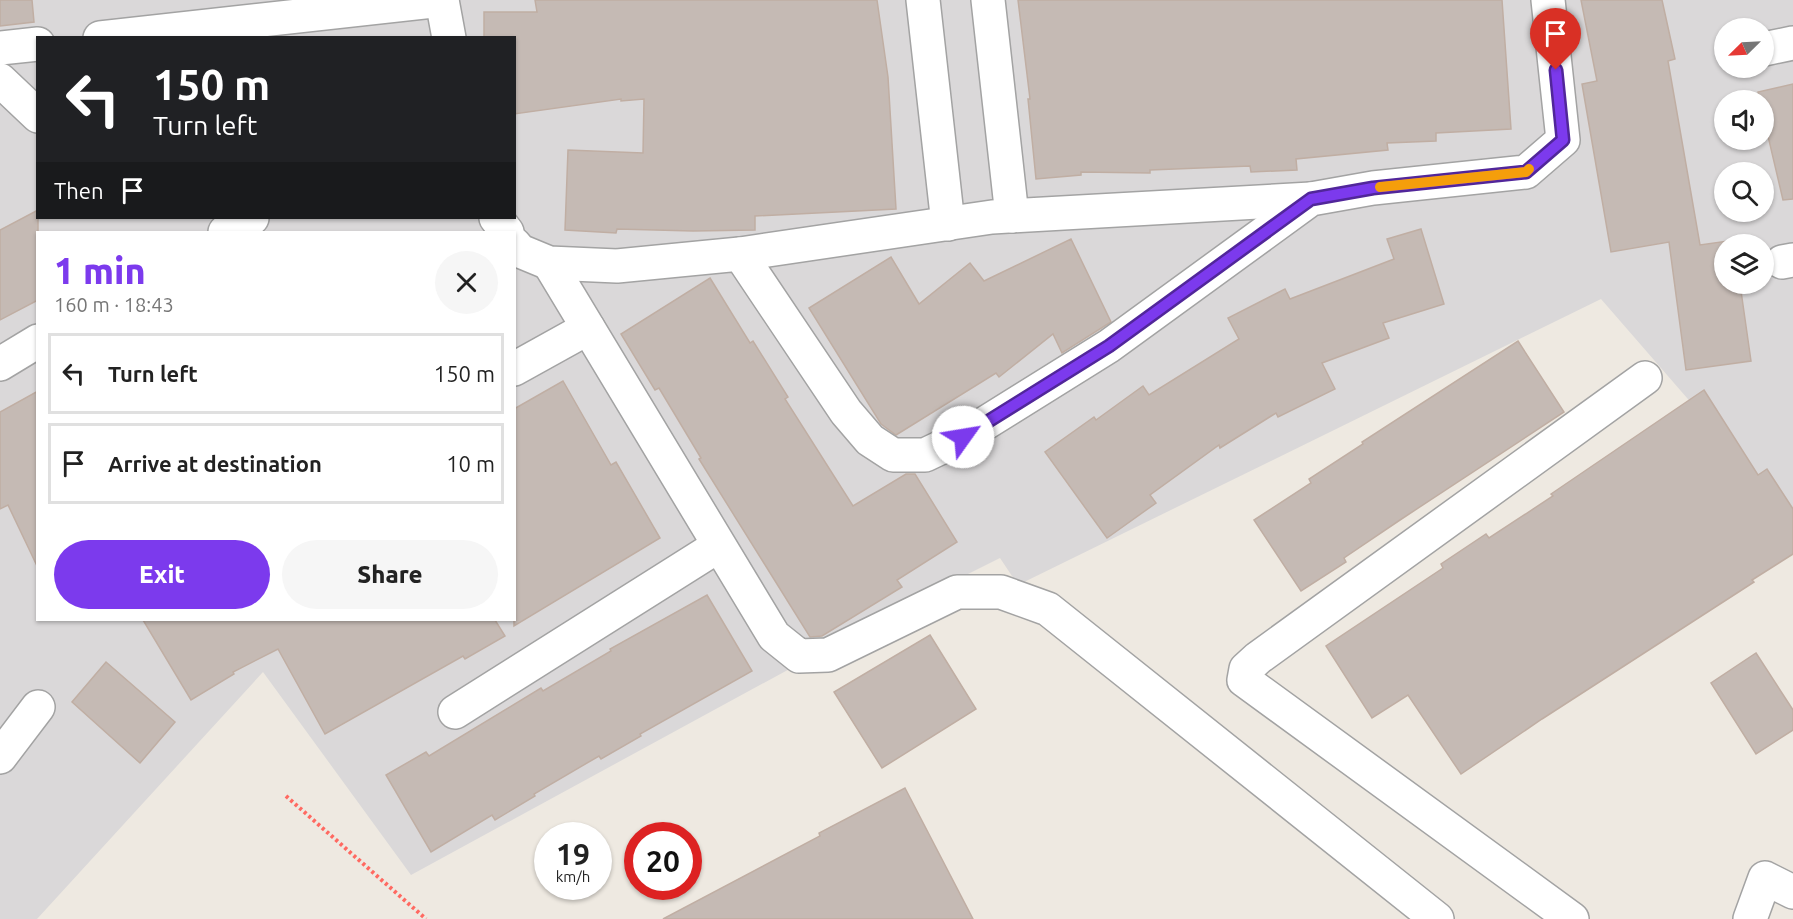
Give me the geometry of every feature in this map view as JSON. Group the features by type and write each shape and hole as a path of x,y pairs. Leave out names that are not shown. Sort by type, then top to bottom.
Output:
{"street":[{"path":"118,36 442,0 449,36"},
{"path":"923,0 948,224"},
{"path":"988,0 1012,216"},
{"path":"516,246 520,251 549,263 617,266 740,254 1012,216 1311,199 1373,188 1526,172 1563,140 1548,0"},
{"path":"1774,47 1793,43"},
{"path":"0,48 36,44"},
{"path":"0,80 36,114"},
{"path":"740,254 846,412 870,440 893,454 925,455 963,437 1109,346 1311,199"},
{"path":"227,231 250,219"},
{"path":"497,219 506,231"},
{"path":"549,263 774,636 799,656 828,655 957,592 1001,592 1048,609 1437,919"},
{"path":"516,368 588,328"},
{"path":"0,364 36,343"},
{"path":"1572,919 1244,680 1246,669 1258,658 1645,378"},
{"path":"455,712 718,546"},
{"path":"0,757 38,707"},
{"path":"1750,919 1765,878 1793,892"}],"path":[{"path":"286,796 426,919"}],"shaded area":[{"path":"0,0 1793,0 1793,520 1601,299 1018,585 1000,558 918,599 411,875 263,672 37,919 0,919"}],"building":[{"path":"0,0 32,0 34,22 0,26"},
{"path":"535,0 877,0 888,77 896,209 755,216 755,230 617,229 616,233 565,230 568,150 643,153 644,99 621,101 621,99 516,114 516,36 484,36 484,12 537,12"},
{"path":"1018,0 1502,0 1511,129 1436,133 1436,141 1387,143 1388,150 1296,159 1297,170 1251,172 1250,166 1150,170 1150,173 1081,172 1081,175 1036,179 1028,99 1030,99"},
{"path":"1581,0 1662,0 1675,59 1668,61 1700,245 1714,243 1714,294 1741,294 1751,361 1686,370 1669,242 1611,252 1582,84 1597,81"},
{"path":"1793,84 1793,199 1783,200 1771,150 1774,150 1774,90 1767,90"},
{"path":"36,211 38,231 36,231 36,301 0,320 0,230"},
{"path":"1421,229 1444,304 1383,323 1389,338 1322,363 1335,389 1278,417 1276,413 1220,448 1219,445 1150,495 1156,503 1107,538 1045,452 1094,417 1096,420 1143,386 1149,395 1239,339 1228,318 1285,289 1290,299 1394,259 1387,239"},
{"path":"1071,239 1111,322 1062,353 1053,334 999,377 996,373 896,435 881,424 809,308 891,257 919,304 970,263 984,281"},
{"path":"710,278 750,343 753,341 788,397 785,399 853,506 906,474 915,474 957,542 897,580 902,587 822,636 810,637 699,459 701,458 659,388 655,390 621,334"},
{"path":"1518,341 1564,412 1344,558 1346,562 1301,591 1254,520 1311,483 1309,479 1363,444 1362,442"},
{"path":"563,381 611,465 616,462 660,538 514,626 514,621 516,621 516,408"},
{"path":"1704,390 1758,475 1767,469 1793,509 1793,554 1461,774 1408,695 1372,718 1326,646 1443,568 1441,564 1486,534 1489,538 1553,496 1551,494"},
{"path":"36,392 36,564 8,505 0,509 0,412"},
{"path":"707,595 752,671 640,734 641,736 601,759 599,756 495,820 492,815 431,852 386,775 426,752 429,756 541,688 543,691 611,651 610,649"},
{"path":"144,621 496,621 505,636 465,659 463,656 325,734 278,649 233,672 234,674 191,700"},
{"path":"930,635 976,709 882,768 834,692"},
{"path":"1756,653 1793,710 1793,730 1756,754 1711,683"},
{"path":"106,662 175,722 140,763 72,702"},
{"path":"905,788 973,919 663,919 820,836 819,833"}],"slow traffic":[{"path":"1380,187 1526,172 1529,169"}],"route":[{"path":"963,437 1109,346 1311,199 1373,188 1526,172 1563,140 1556,70"}]}
